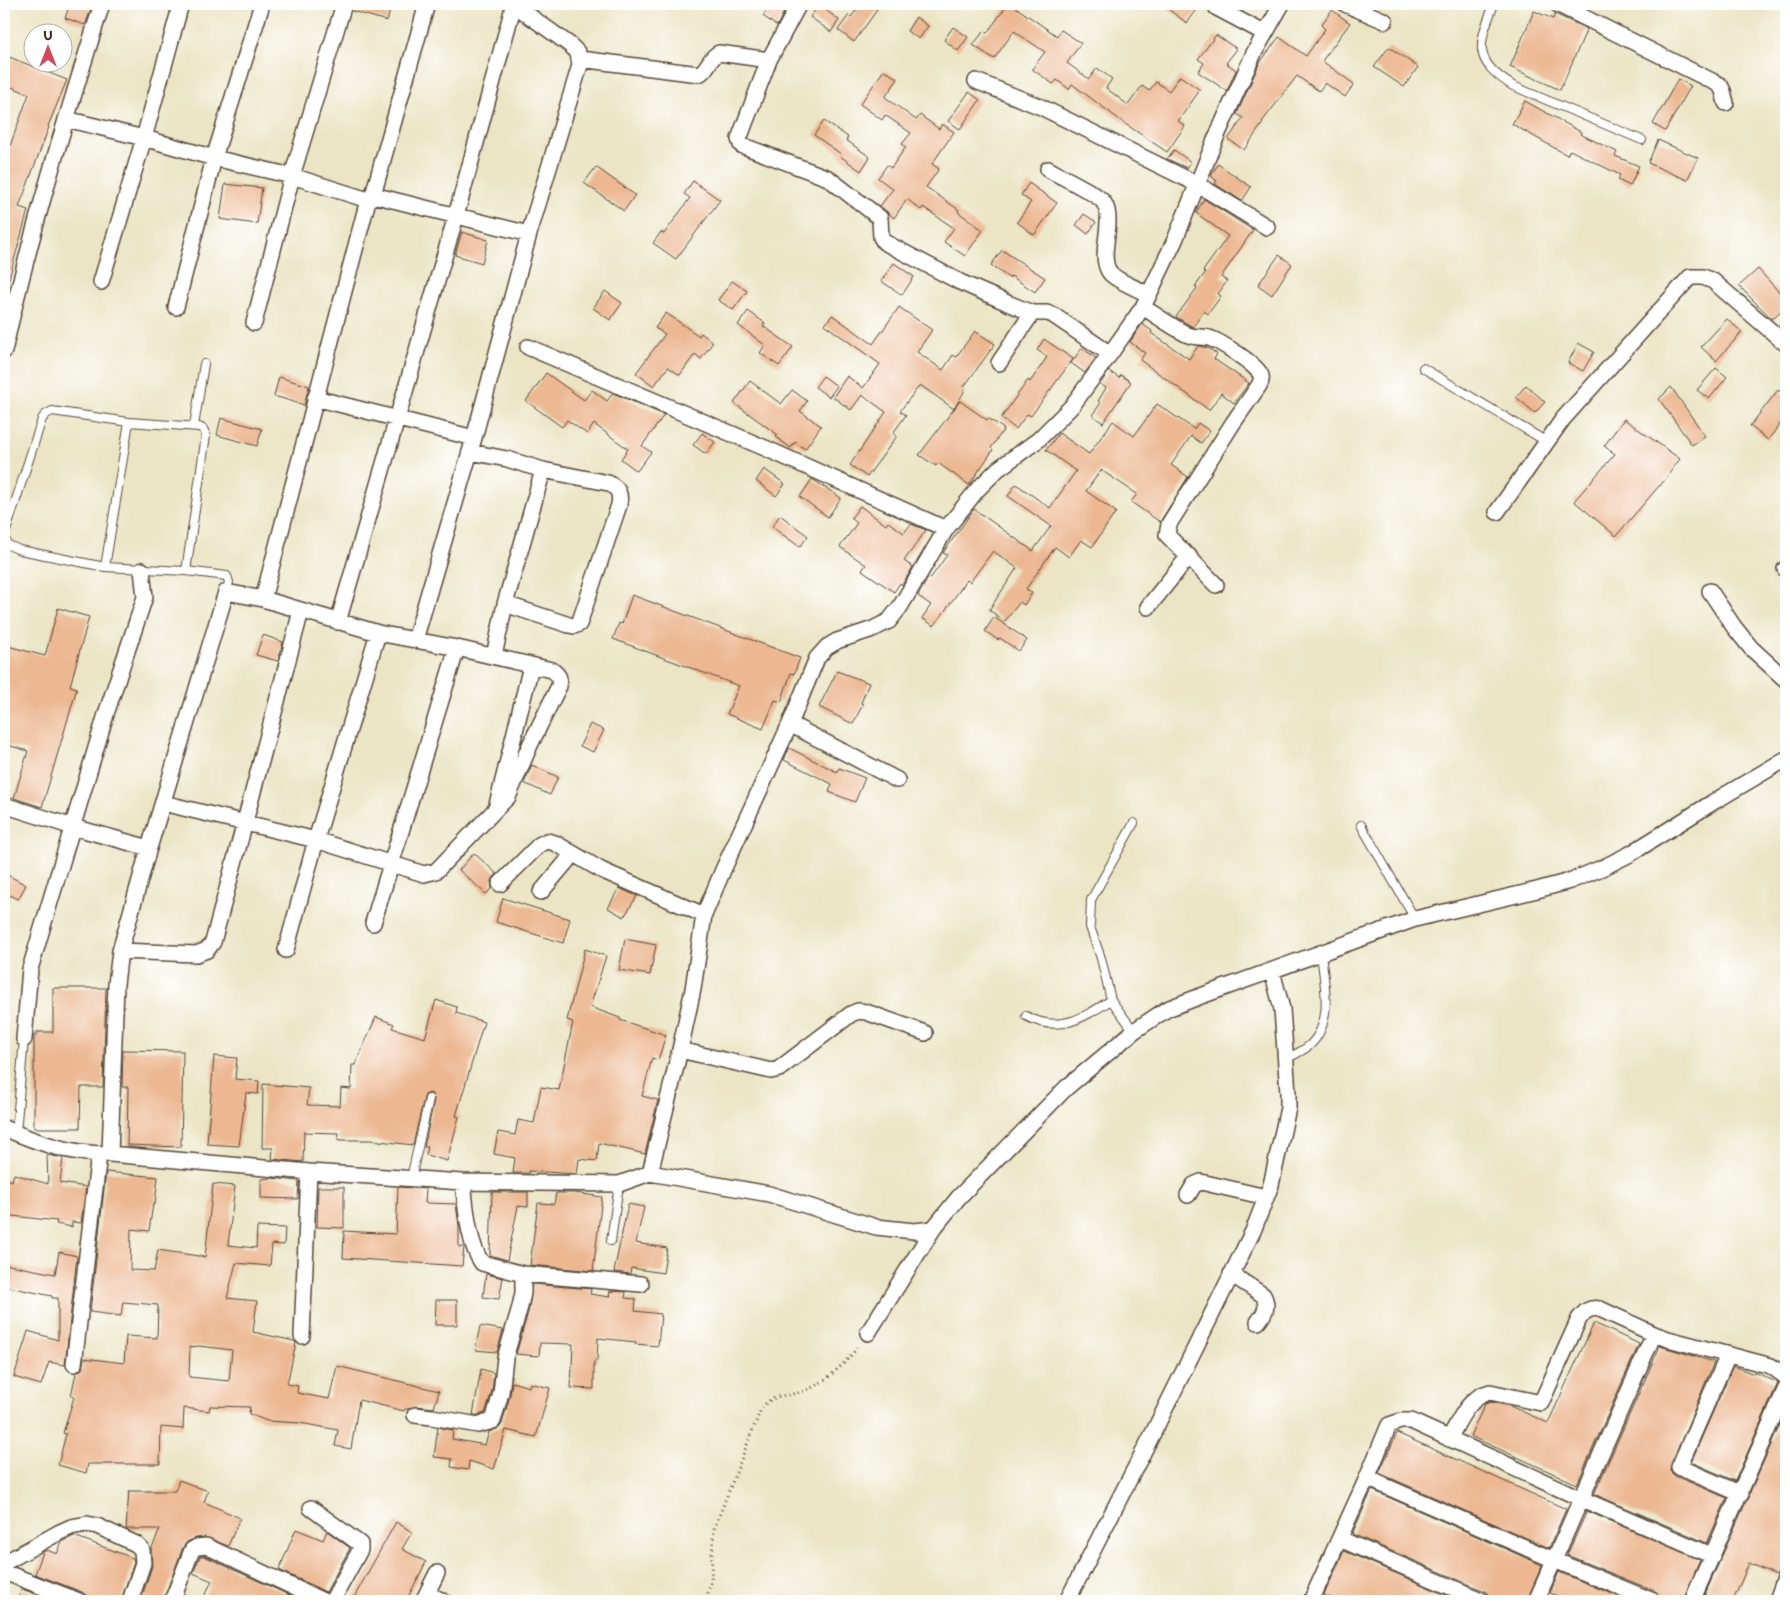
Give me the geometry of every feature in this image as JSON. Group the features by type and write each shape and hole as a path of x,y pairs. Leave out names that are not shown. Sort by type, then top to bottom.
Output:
{"street":[{"path":"4,351 15,302 66,118 102,4"},
{"path":"101,282 144,138 181,4"},
{"path":"176,308 214,158 262,4"},
{"path":"254,323 292,176 344,4"},
{"path":"262,600 315,398 427,4"},
{"path":"338,622 456,216 514,4 570,45 578,53 580,65 529,234 472,445 415,640"},
{"path":"799,4 769,60 739,139 741,145 828,178 880,218 881,237 884,242 960,282 1032,313 1053,315 1110,354"},
{"path":"1217,4 1217,8 1264,34"},
{"path":"650,1173 693,989 704,915 790,724 817,658 827,647 836,641 873,629 889,621 900,607 946,529 986,480 1038,440 1072,406 1110,354 1146,301 1176,240 1215,140 1264,34 1282,4"},
{"path":"1344,4 1385,21"},
{"path":"1557,4 1720,85 1726,102"},
{"path":"580,59 699,74 713,56 719,53 769,60"},
{"path":"976,81 1041,107 1197,184 1267,227"},
{"path":"66,118 371,198 529,234"},
{"path":"1048,169 1104,200 1110,214 1106,239 1106,263 1111,274 1188,335 1212,338 1259,370 1261,381 1258,387 1212,455 1168,527 1167,535 1216,585"},
{"path":"1497,512 1563,419 1690,278 1704,277 1713,282 1786,344"},
{"path":"999,363 1032,313"},
{"path":"528,347 764,448 946,529"},
{"path":"315,398 396,418 507,459 543,470 615,486 619,491 619,505 579,624 574,626 505,604"},
{"path":"494,656 505,604 543,470"},
{"path":"1148,607 1189,556"},
{"path":"24,1039 30,969 108,711 146,597 142,570"},
{"path":"1710,591 1734,627 1751,648 1786,680"},
{"path":"74,1364 104,1154 120,950 149,848 226,592 378,632 552,670 557,673 560,680 559,686 530,745 508,797 436,872 424,874 316,840 163,803"},
{"path":"120,950 196,954 207,950 213,942 243,822 301,611"},
{"path":"286,950 316,840 378,632"},
{"path":"373,923 457,648"},
{"path":"496,809 531,666"},
{"path":"790,724 897,780"},
{"path":"868,1333 933,1229 959,1197 1066,1088 1134,1031 1167,1009 1414,919 1537,890 1570,881 1604,868 1786,759"},
{"path":"4,805 73,828 149,848"},
{"path":"500,884 544,842 555,843 601,870 704,915"},
{"path":"541,892 573,854"},
{"path":"1067,1601 1254,1231 1271,1184 1288,1108 1287,1059 1282,1009 1272,971"},
{"path":"680,1050 771,1071 779,1069 851,1014 858,1011 866,1012 925,1033"},
{"path":"10,1131 50,1146 104,1154 309,1172 463,1182 619,1184 650,1173 769,1194 876,1227 914,1231 933,1229"},
{"path":"302,1336 309,1172"},
{"path":"463,1182 467,1216 479,1259 482,1263 491,1267 523,1274 641,1284"},
{"path":"1188,1195 1194,1184 1202,1182 1266,1197"},
{"path":"415,1416 478,1425 493,1421 501,1394 505,1358 523,1293 523,1274"},
{"path":"1232,1274 1265,1298 1266,1309 1258,1322"},
{"path":"1449,1439 1467,1408 1475,1399 1483,1394 1490,1392 1541,1403 1579,1319 1588,1309 1600,1309 1654,1334 1771,1366 1786,1377"},
{"path":"1536,1601 1654,1334"},
{"path":"1728,1355 1679,1467 1741,1494"},
{"path":"1692,1601 1741,1494 1786,1388"},
{"path":"1311,1601 1389,1426 1392,1423 1401,1421 1411,1422 1713,1556"},
{"path":"1367,1478 1653,1601"},
{"path":"311,1508 360,1544 360,1550 332,1601"},
{"path":"4,1563 71,1527 87,1524 98,1526 136,1544 142,1550 144,1563 130,1601"},
{"path":"1340,1539 1483,1601"},
{"path":"172,1601 192,1550 201,1546 206,1546 323,1601"},
{"path":"4,1572 79,1601"},
{"path":"437,1573 426,1597 443,1601"},
{"path":"1778,1601 1786,1576"}],"lane":[{"path":"1494,4 1488,20 1482,51 1488,66 1497,75 1513,86 1642,140"},
{"path":"194,426 204,364"},
{"path":"1423,368 1547,442"},
{"path":"186,571 206,435 203,429 194,426 129,422 52,411 45,415 42,419 4,537 8,545 20,550 105,568 186,571 227,576 229,582 226,592"},
{"path":"105,568 129,422"},
{"path":"1134,823 1091,900 1090,927 1101,958 1111,1000 1134,1031"},
{"path":"1360,825 1414,919"},
{"path":"1287,1059 1309,1046 1320,1031 1326,1008 1321,953"},
{"path":"1026,1016 1044,1024 1068,1022 1082,1018 1111,1000"},
{"path":"10,1131 24,1039"},
{"path":"411,1178 429,1099"},
{"path":"611,1240 619,1184"}],"path":[{"path":"702,1601 707,1596 712,1582 714,1529 761,1410 766,1402 777,1396 798,1393 817,1384 852,1354 868,1333"}],"building":[{"path":"70,4 91,9 85,25 65,18"},
{"path":"353,4 392,4 387,21 352,11"},
{"path":"771,4 788,4 777,26 763,16"},
{"path":"861,4 868,4 877,10 854,42 838,30 849,15 851,17"},
{"path":"1008,4 1011,4 1057,36 1061,30 1081,43 1067,63 1089,79 1097,68 1112,79 1106,88 1128,105 1142,86 1149,91 1156,82 1169,91 1180,76 1200,90 1178,121 1185,126 1167,152 1072,84 1069,89 1057,80 1053,84 1032,69 1045,52 1014,31 994,59 973,45 984,31 987,33"},
{"path":"1161,4 1201,4 1187,23"},
{"path":"819,5 839,20 831,32 810,17"},
{"path":"1332,10 1350,23 1322,61 1354,84 1345,97 1325,83 1319,91 1297,76 1262,122 1244,150 1228,139 1243,118 1237,114 1259,64 1279,37 1306,56 1325,29 1321,25"},
{"path":"1534,11 1553,19 1555,14 1587,29 1560,90 1510,67"},
{"path":"916,17 928,26 919,39 907,31"},
{"path":"953,27 968,37 958,51 944,40"},
{"path":"1216,35 1237,49 1226,63 1236,70 1227,91 1198,72 1204,63 1198,59"},
{"path":"1389,47 1418,67 1404,87 1374,67"},
{"path":"4,55 22,62 22,72 47,72 67,80 48,126 19,207 28,210 8,282 4,281 4,162 29,94 4,84"},
{"path":"884,70 898,79 885,97 916,120 920,115 939,129 942,124 954,132 932,164 939,169 926,187 959,210 958,212 983,230 965,256 944,242 954,228 923,207 921,210 907,199 894,218 880,206 893,189 878,178 887,165 891,168 906,147 902,144 911,133 885,115 882,120 860,104"},
{"path":"1678,79 1691,86 1665,131 1653,124"},
{"path":"969,92 980,100 960,129 948,121"},
{"path":"1525,101 1581,132 1580,134 1617,152 1615,156 1639,166 1630,186 1618,180 1620,175 1570,150 1567,155 1512,124"},
{"path":"824,121 848,137 846,140 870,157 861,171 814,135"},
{"path":"1658,140 1698,158 1687,180 1648,163"},
{"path":"1174,150 1191,162 1187,168 1167,159"},
{"path":"1218,164 1251,187 1242,201 1215,184 1217,181 1211,176"},
{"path":"596,167 635,195 624,211 584,183"},
{"path":"693,181 720,200 676,259 653,243 661,232 664,234 690,198 684,194"},
{"path":"1029,183 1057,203 1034,235 1017,222 1031,202 1021,195"},
{"path":"225,184 262,188 257,224 220,219"},
{"path":"1204,199 1253,230 1221,277 1227,281 1218,294 1221,296 1208,314 1204,311 1193,327 1176,317 1197,288 1195,287 1205,273 1203,271 1228,236 1196,213"},
{"path":"1084,214 1096,222 1088,234 1076,225"},
{"path":"462,232 488,240 482,263 455,255"},
{"path":"1002,250 1045,278 1035,292 1011,276 1009,278 991,265"},
{"path":"1279,255 1292,264 1272,295 1258,285"},
{"path":"894,263 914,277 902,295 881,281"},
{"path":"1758,269 1779,292 1786,285 1786,306 1772,319 1739,286"},
{"path":"732,281 747,291 733,310 718,300"},
{"path":"605,291 622,303 610,320 593,308"},
{"path":"899,307 932,330 917,352 943,370 953,355 956,357 975,331 995,344 963,388 965,390 954,409 920,385 900,411 906,415 893,433 897,436 867,477 850,465 886,412 862,395 851,410 833,397 847,376 863,388 880,364 825,325 832,315 873,344"},
{"path":"748,311 765,323 763,326 793,347 779,366 760,353 765,345 738,325"},
{"path":"666,313 699,336 701,333 713,342 701,359 695,354 680,375 668,367 654,386 636,373 665,334 655,328"},
{"path":"1727,319 1742,332 1716,361 1701,347"},
{"path":"1142,324 1152,331 1151,333 1189,359 1198,346 1208,348 1217,354 1214,359 1249,383 1234,403 1221,393 1209,410 1140,360 1145,353 1130,342"},
{"path":"1044,339 1073,359 1031,416 1027,414 1016,429 1001,418 1047,357 1037,350"},
{"path":"1578,343 1594,352 1583,371 1568,363"},
{"path":"1082,348 1096,358 1085,373 1071,363"},
{"path":"1716,368 1727,377 1709,399 1697,390"},
{"path":"1109,371 1119,378 1121,375 1131,382 1103,423 1092,415 1101,403 1098,401 1106,388 1100,384"},
{"path":"546,373 584,400 592,390 607,401 613,393 664,415 642,446 651,452 637,471 621,459 628,449 594,424 587,434 567,420 562,427 526,401"},
{"path":"823,376 837,386 829,397 815,387"},
{"path":"279,377 309,386 304,405 274,396"},
{"path":"750,381 781,404 792,390 807,401 800,411 821,426 805,449 795,442 791,448 776,437 778,435 734,403"},
{"path":"1526,385 1545,402 1535,413 1516,397"},
{"path":"1671,387 1705,436 1692,445 1659,399"},
{"path":"1778,390 1786,396 1786,416 1768,440 1750,426"},
{"path":"960,401 987,420 988,418 1004,429 991,448 993,450 969,485 938,463 936,466 919,455"},
{"path":"1157,404 1194,429 1198,423 1210,431 1201,443 1191,436 1171,465 1188,477 1160,522 1131,502 1137,494 1101,470 1086,491 1116,512 1092,547 1081,540 1069,557 1055,547 1026,589 1032,593 1024,605 1020,602 1005,621 989,610 1017,568 993,551 970,582 967,580 934,626 922,618 931,605 918,596 928,578 930,579 947,555 943,553 974,509 1033,551 1051,526 1008,496 1016,484 1050,508 1076,471 1046,450 1059,433 1089,454 1113,421 1134,436"},
{"path":"221,418 262,429 257,446 217,435"},
{"path":"1624,419 1680,459 1660,486 1616,536 1574,501 1615,454 1604,446"},
{"path":"702,433 715,442 706,454 693,445"},
{"path":"764,469 785,484 776,496 756,481"},
{"path":"812,479 841,498 828,517 800,497"},
{"path":"860,506 886,525 888,522 904,533 911,524 926,530 904,561 913,567 902,585 900,583 894,592 862,570 866,565 840,547 857,523 851,518"},
{"path":"780,515 808,536 800,547 772,527"},
{"path":"632,595 800,658 794,674 791,673 781,702 775,700 763,729 727,714 739,686 613,639 619,623 622,624"},
{"path":"58,608 89,617 70,686 77,688 42,807 14,798 28,751 4,744 4,645 45,656"},
{"path":"994,617 1027,640 1019,651 1000,638 998,640 985,631"},
{"path":"263,635 283,642 278,661 256,655"},
{"path":"837,671 869,683 861,703 863,704 853,724 819,707"},
{"path":"590,724 604,730 593,752 580,746"},
{"path":"789,748 837,772 839,768 865,778 855,802 829,792 832,784 784,760"},
{"path":"532,765 558,777 550,795 524,783"},
{"path":"474,853 497,874 491,881 492,888 486,894 459,870"},
{"path":"4,873 26,885 18,899 4,892"},
{"path":"619,888 637,896 624,917 608,908"},
{"path":"503,898 570,919 563,943 496,922"},
{"path":"625,939 656,945 650,975 619,970"},
{"path":"585,949 606,956 590,1007 620,1018 620,1020 666,1035 658,1060 652,1058 642,1096 658,1100 645,1154 599,1143 597,1161 579,1159 577,1174 529,1171 529,1173 513,1173 515,1158 494,1154 498,1132 515,1135 518,1120 534,1123 541,1087 559,1090 573,1022 567,1020"},
{"path":"53,988 106,988 103,1087 81,1087 80,1128 34,1128 34,1035 37,1035 37,1032 53,1032"},
{"path":"436,1000 457,1007 456,1013 484,1022 456,1116 459,1117 447,1161 426,1155 428,1147 424,1147 434,1100 433,1095 430,1093 425,1095 424,1098 413,1145 371,1140 338,1140 339,1133 304,1132 303,1162 272,1159 273,1148 262,1148 263,1084 309,1088 307,1105 340,1106 341,1088 351,1089 352,1065 355,1065 376,1017 394,1024 392,1028 425,1038"},
{"path":"123,1050 183,1051 181,1147 127,1145 128,1087 122,1087"},
{"path":"214,1056 237,1058 235,1079 259,1081 258,1094 246,1093 239,1146 207,1144"},
{"path":"47,1155 63,1158 60,1183 86,1187 81,1223 72,1222 72,1227 56,1224 57,1221 4,1215 4,1178 12,1181 14,1174 48,1184"},
{"path":"106,1172 158,1177 149,1231 131,1229 130,1270 154,1271 158,1250 205,1257 213,1184 235,1186 228,1245 256,1248 257,1227 285,1228 284,1245 272,1244 270,1266 236,1263 227,1298 257,1301 253,1332 296,1343 287,1384 298,1386 297,1393 329,1399 337,1366 439,1391 434,1408 416,1406 404,1411 359,1400 351,1449 335,1446 338,1430 300,1423 267,1421 249,1414 250,1407 210,1406 209,1411 184,1408 183,1429 161,1427 160,1464 88,1464 86,1473 58,1465 66,1434 63,1433 74,1397 71,1396 76,1373 82,1369 84,1358 124,1363 126,1336 157,1338 158,1305 123,1302 121,1316 90,1312","holes":["199,1346 232,1350 229,1381 189,1377 190,1347"]},
{"path":"271,1178 299,1181 298,1199 261,1198 261,1179"},
{"path":"318,1187 344,1187 344,1228 317,1227"},
{"path":"398,1187 426,1189 425,1203 456,1204 459,1247 464,1247 462,1266 343,1258 344,1231 396,1234"},
{"path":"492,1192 528,1192 528,1207 518,1206 507,1260 490,1255"},
{"path":"556,1193 575,1193 602,1197 593,1271 530,1265 538,1203 554,1204"},
{"path":"628,1204 644,1207 636,1243 667,1248 663,1273 631,1268 630,1274 614,1272"},
{"path":"59,1252 77,1256 65,1365 49,1362 41,1385 14,1377 28,1331 58,1340 58,1298 4,1286 4,1264 55,1274"},
{"path":"486,1274 503,1278 499,1299 483,1297"},
{"path":"532,1284 591,1289 590,1294 609,1297 610,1291 626,1292 625,1298 636,1299 635,1311 661,1314 658,1346 598,1338 597,1361 594,1361 594,1389 571,1388 573,1344 540,1343 539,1356 516,1354 529,1309"},
{"path":"436,1300 457,1300 457,1325 435,1325"},
{"path":"1594,1323 1639,1344 1577,1484 1470,1436 1485,1404 1491,1402 1510,1406 1548,1423"},
{"path":"480,1326 503,1330 497,1352 475,1350"},
{"path":"1660,1346 1714,1362 1670,1468 1675,1476 1727,1498 1707,1543 1594,1494"},
{"path":"1733,1366 1754,1374 1755,1372 1778,1383 1735,1481 1691,1462"},
{"path":"481,1369 494,1373 492,1391 485,1413 473,1415"},
{"path":"512,1382 529,1387 530,1383 550,1388 536,1437 506,1430 494,1469 469,1461 468,1470 451,1467 452,1459 434,1457 438,1427 453,1430 452,1439 485,1445 489,1432 499,1428 502,1424"},
{"path":"1786,1411 1786,1561 1776,1575 1749,1563 1733,1601 1702,1601 1749,1498"},
{"path":"1397,1433 1566,1509 1549,1548 1379,1473"},
{"path":"179,1480 208,1491 204,1502 240,1518 228,1546 205,1537 187,1542 183,1547 163,1601 156,1601 142,1596 152,1566 151,1550 160,1529 126,1529 129,1491 175,1491"},
{"path":"1372,1490 1542,1565 1527,1601 1492,1601 1491,1596 1487,1592 1352,1534"},
{"path":"1587,1511 1700,1560 1683,1601 1662,1601 1661,1596 1657,1592 1567,1555"},
{"path":"396,1522 412,1532 402,1549 426,1562 406,1601 352,1601"},
{"path":"296,1529 323,1540 327,1531 350,1548 326,1592 279,1570"},
{"path":"74,1536 133,1558 134,1562 121,1601 88,1601 87,1596 82,1592 35,1574 43,1552 47,1550 57,1554 62,1542"},
{"path":"1344,1551 1460,1601 1337,1601 1324,1595"},
{"path":"200,1556 204,1556 302,1601 202,1601 212,1581 193,1573"},
{"path":"1559,1572 1629,1601 1570,1601 1550,1593"},
{"path":"22,1589 54,1601 17,1601"}]}
